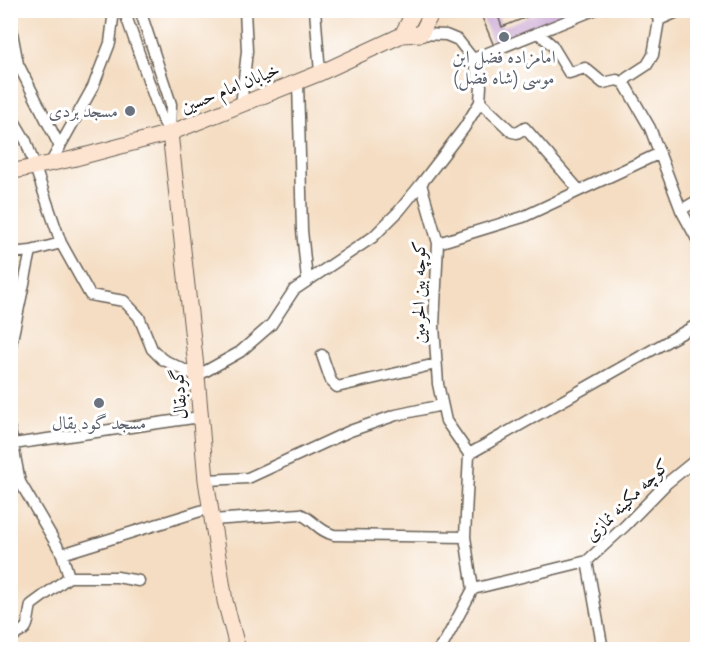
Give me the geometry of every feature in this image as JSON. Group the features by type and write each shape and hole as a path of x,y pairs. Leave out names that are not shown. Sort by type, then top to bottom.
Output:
{"street":[{"path":"43,165 60,147 93,87 110,43 114,10"},
{"path":"124,10 161,117 170,133"},
{"path":"140,10 171,104 170,133"},
{"path":"315,10 320,73"},
{"path":"402,35 415,10"},
{"path":"421,34 433,10"},
{"path":"10,114 43,165 61,243 90,296 124,301 139,317 152,349 162,360 197,376 240,352 271,325 294,290 373,237 399,211 464,128 480,102 481,86 473,59 594,10"},
{"path":"624,83 627,78 647,65 653,55 656,15 682,10"},
{"path":"241,106 247,51 248,11"},
{"path":"10,22 18,63 60,147"},
{"path":"538,33 552,45 569,72 585,69 603,83 617,81 624,83 650,128 681,210 698,241"},
{"name":"خیابان امام حسین","path":"10,172 170,133 320,73 402,35 446,35 458,39 473,59"},
{"path":"298,82 302,230 307,280"},
{"path":"480,102 512,132 517,133 525,129 579,190"},
{"name":"گودبقال","path":"170,133 206,480 225,601 238,650"},
{"path":"438,243 523,217 660,153"},
{"name":"کوچه بین الحرمین","path":"421,184 438,243 434,326 436,364 442,405 446,421 469,454"},
{"path":"681,210 698,200"},
{"path":"10,253 31,251 61,243"},
{"path":"10,349 13,323 31,251"},
{"path":"438,650 473,589 465,537 469,454 698,324"},
{"path":"322,355 331,381 337,387 436,364"},
{"path":"206,480 248,478 350,431 396,415 442,405"},
{"path":"13,444 200,417"},
{"path":"10,430 20,482 62,554 69,577"},
{"name":"کوچه مکینه نمازی","path":"473,589 587,561 626,526 667,483 698,459"},
{"path":"62,554 211,514 300,514 306,516 324,532 334,535 465,537"},
{"path":"587,561 603,650"},
{"path":"10,637 25,631 29,625 31,605 69,577 117,577 139,581"}],"building":[{"name":"امامزاده فضل ابن موسی (شاه فضل)","path":"479,10 496,10 502,27 537,13 535,10 584,11 494,46"}],"place":[{"name":"امامزاده فضل ابن موسی (شاه فضل)","path":"504,37"},
{"name":"مسجد بردی","path":"130,111"},
{"name":"مسجد گود بقال","path":"99,403"}]}
